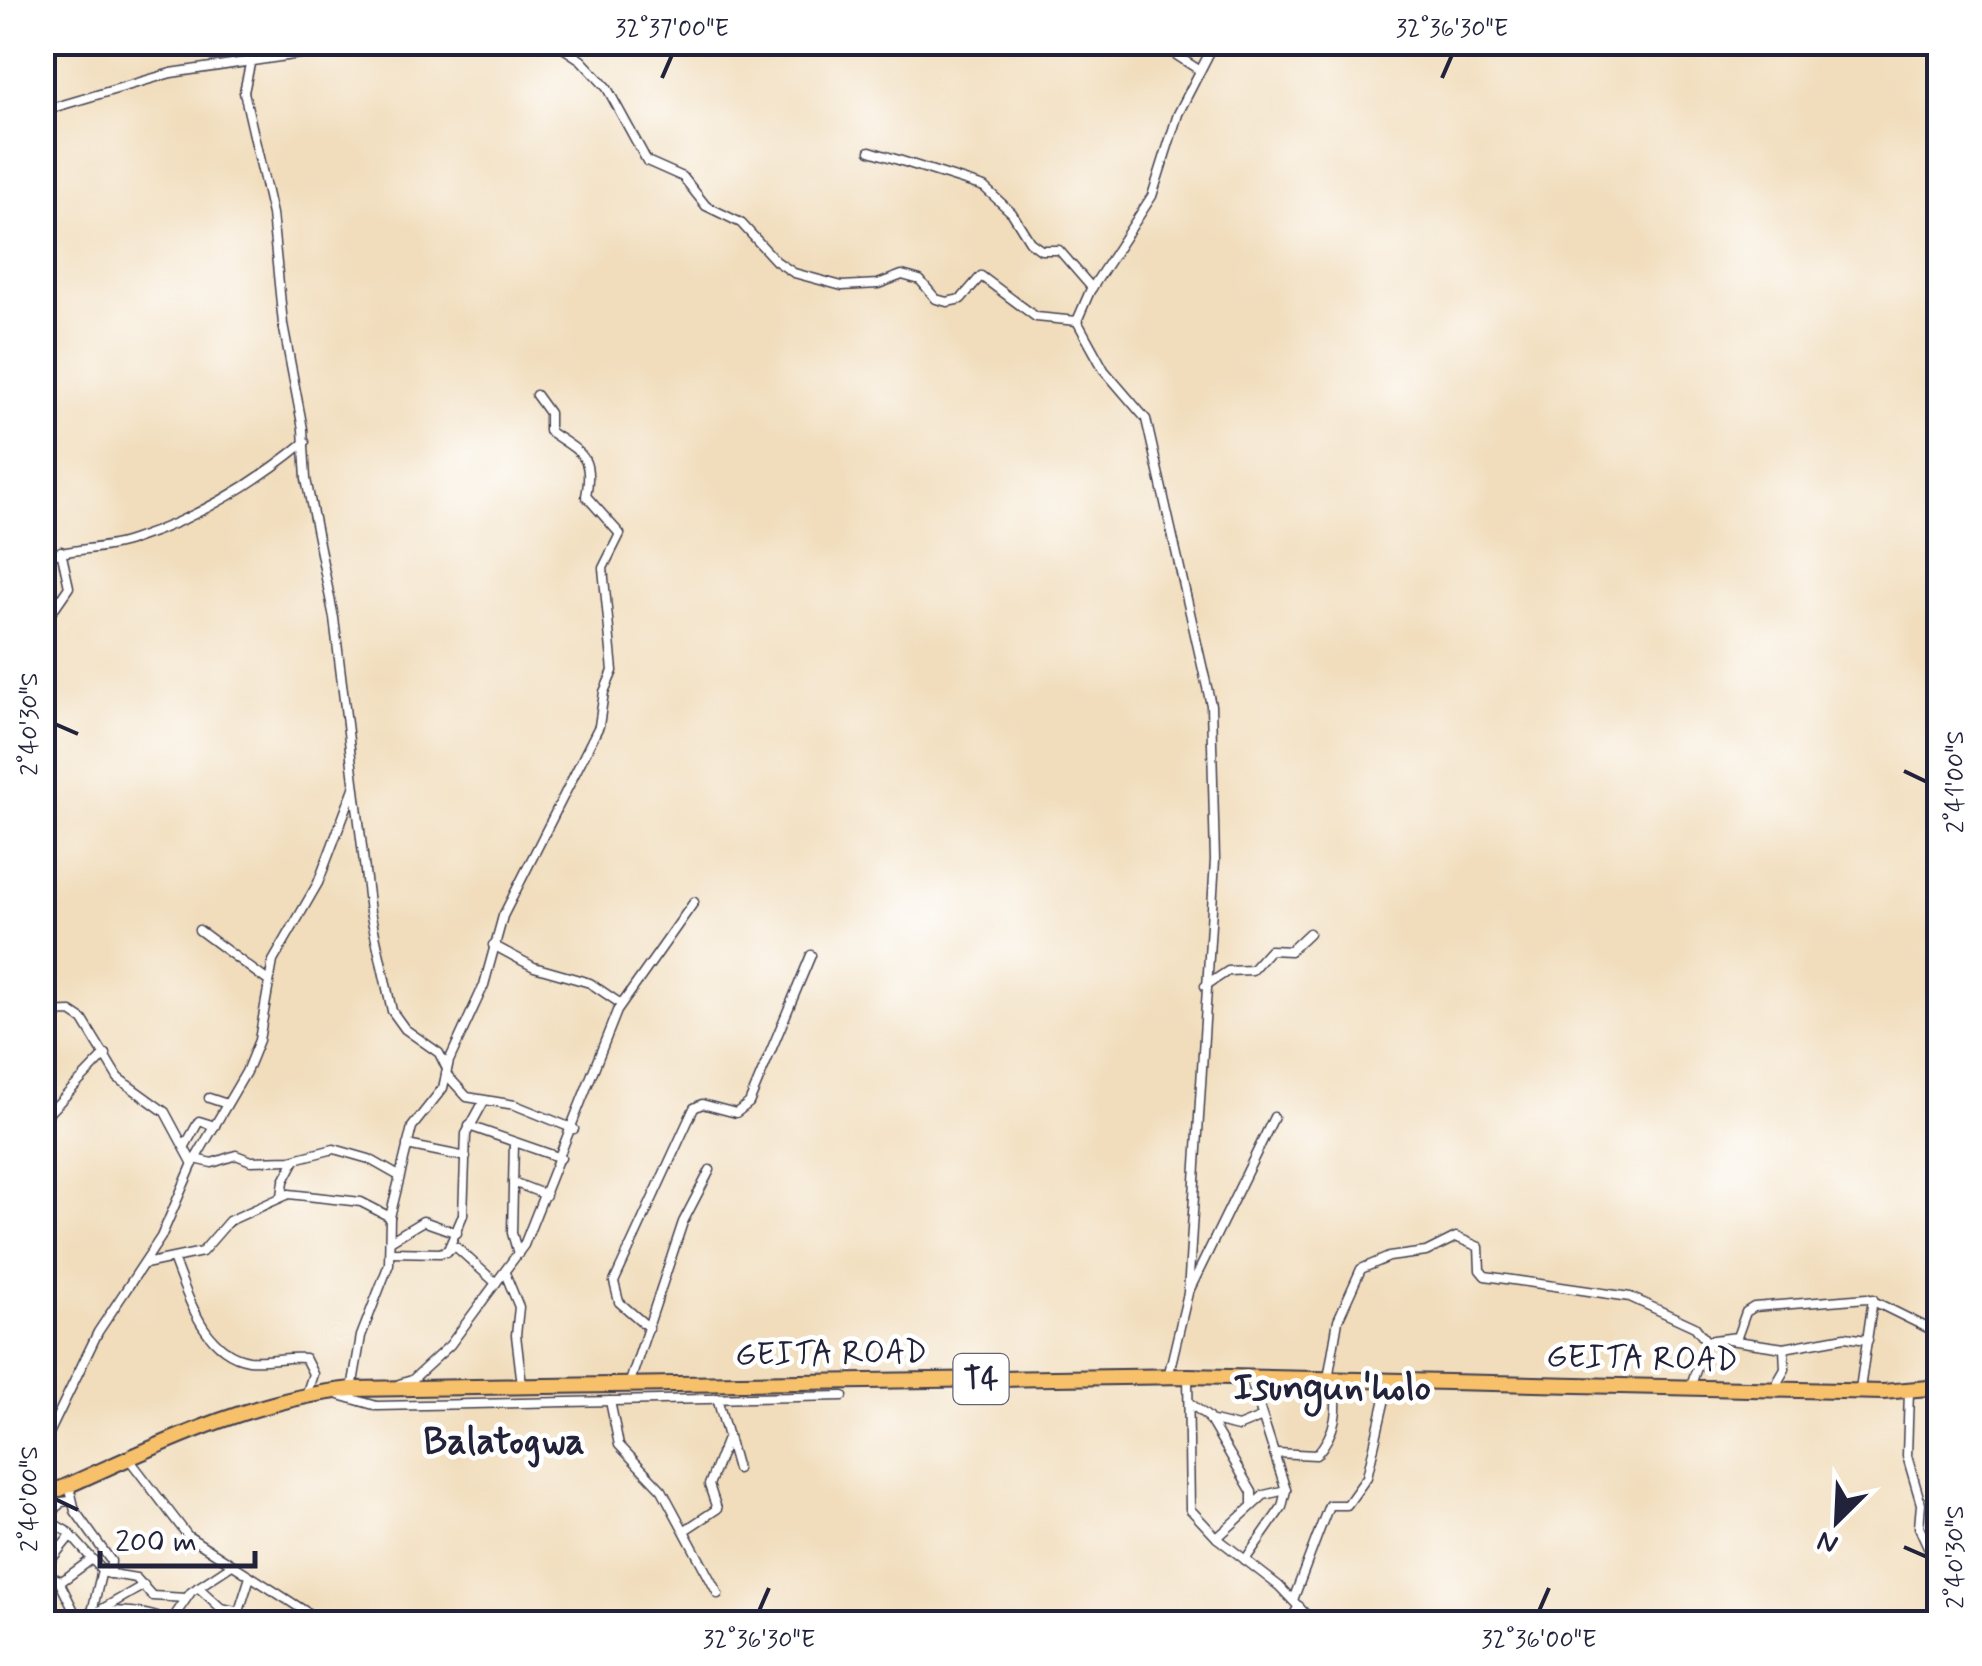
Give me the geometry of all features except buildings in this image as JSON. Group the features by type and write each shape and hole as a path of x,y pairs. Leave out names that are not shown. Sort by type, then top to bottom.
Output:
{"highway":[{"name":"GEITA ROAD","path":"42,1496 183,1434 306,1395 352,1389 1188,1376 1773,1390 1940,1387"}],"street":[{"path":"42,110 171,72 250,64 381,42"},
{"path":"554,42 581,60 607,88 646,161 683,177 706,206 741,222 776,261 794,273 842,286 878,284 902,275 920,280 942,302 960,300 982,277 1036,317 1077,321"},
{"path":"1177,42 1172,52 1199,70"},
{"path":"1077,321 1092,288 1152,196 1178,114 1215,42"},
{"path":"250,64 244,92 272,214 283,324 305,442 306,479 330,593 370,912 392,1010 406,1029 438,1054 467,1098 515,1105 574,1129"},
{"path":"870,151 984,188 1012,213 1030,242 1041,250 1059,250 1092,288"},
{"path":"1077,321 1104,370 1146,419 1211,705 1216,829 1188,1293 1168,1377"},
{"path":"352,1389 361,1336 386,1281 391,1252 390,1217 415,1119 440,1094 479,999 503,916 590,748 614,672 602,572 620,534 586,496 592,475 586,458 550,431 549,413 536,395"},
{"path":"42,558 61,551 132,540 178,526 255,480 305,442"},
{"path":"42,626 69,588 61,551"},
{"path":"42,1448 98,1332 145,1264 258,1040 273,961 318,883 355,786"},
{"path":"390,1387 412,1380 430,1366 518,1254 574,1129 621,1004 694,902"},
{"path":"199,930 268,981"},
{"path":"1206,986 1229,970 1252,970 1270,950 1290,951 1310,933"},
{"path":"493,945 534,967 590,982 621,1004"},
{"path":"649,1328 619,1302 614,1282 694,1108 702,1104 736,1112 749,1104 812,954"},
{"path":"42,1013 70,1012 83,1020 126,1085 166,1112 194,1162"},
{"path":"42,1120 106,1054"},
{"path":"210,1098 227,1104"},
{"path":"447,1252 463,1214 469,1126 484,1100"},
{"path":"1188,1293 1274,1117"},
{"path":"184,1146 199,1121 215,1126"},
{"path":"469,1126 561,1158"},
{"path":"514,1142 512,1233 518,1254"},
{"path":"407,1145 466,1157"},
{"path":"194,1162 212,1163 236,1156 250,1161 295,1160 338,1150 381,1164 399,1176"},
{"path":"282,1196 295,1160"},
{"path":"630,1384 683,1222 710,1170"},
{"path":"513,1182 546,1194"},
{"path":"145,1264 174,1261 202,1252 229,1221 282,1196 361,1202 390,1217"},
{"path":"390,1241 423,1221 457,1233"},
{"path":"1276,1453 1316,1455 1336,1422 1331,1379 1338,1320 1360,1268 1389,1256 1426,1252 1451,1237 1476,1244 1482,1252 1480,1270 1486,1276 1630,1297 1695,1326 1706,1341"},
{"path":"391,1252 447,1252 456,1247 496,1282"},
{"path":"174,1261 194,1310 221,1348 250,1360 306,1358 313,1374 306,1395"},
{"path":"504,1273 519,1307 516,1335 522,1385"},
{"path":"1855,1391 1862,1382 1873,1300"},
{"path":"1726,1340 1740,1335 1746,1312 1754,1307 1873,1300 1940,1334"},
{"path":"1706,1341 1784,1348 1845,1337 1868,1340"},
{"path":"1690,1388 1706,1341"},
{"path":"1773,1390 1785,1369 1784,1348"},
{"path":"1188,1376 1188,1499 1194,1516 1296,1603 1314,1624"},
{"path":"1245,1560 1282,1507 1286,1490 1250,1377"},
{"path":"1288,1624 1329,1505 1347,1505 1368,1476 1389,1381"},
{"path":"1909,1390 1907,1456 1921,1504 1919,1527 1940,1573"},
{"path":"327,1392 377,1406 843,1396"},
{"path":"717,1398 737,1468"},
{"path":"610,1401 620,1445 662,1490 718,1594"},
{"path":"1191,1404 1209,1420 1225,1454 1252,1492 1252,1503"},
{"path":"1209,1420 1238,1427 1260,1418"},
{"path":"686,1530 716,1508 708,1486 728,1436"},
{"path":"129,1460 188,1536 325,1624"},
{"path":"68,1485 71,1501 111,1561 94,1612"},
{"path":"1217,1538 1252,1503 1274,1490 1286,1490"},
{"path":"71,1501 61,1502 45,1519 71,1536 106,1572 132,1576 152,1596 186,1598"},
{"path":"42,1588 47,1570 71,1536"},
{"path":"42,1556 76,1615"},
{"path":"59,1582 92,1559"},
{"path":"54,1624 94,1612 147,1614 174,1623 186,1598 232,1565"},
{"path":"234,1624 250,1577"},
{"path":"94,1612 144,1586"},
{"path":"198,1588 222,1608 240,1612"}],"district":[{"name":"Isungun'holo","path":"1332,1388"},
{"name":"Balatogwa","path":"504,1442"}]}
